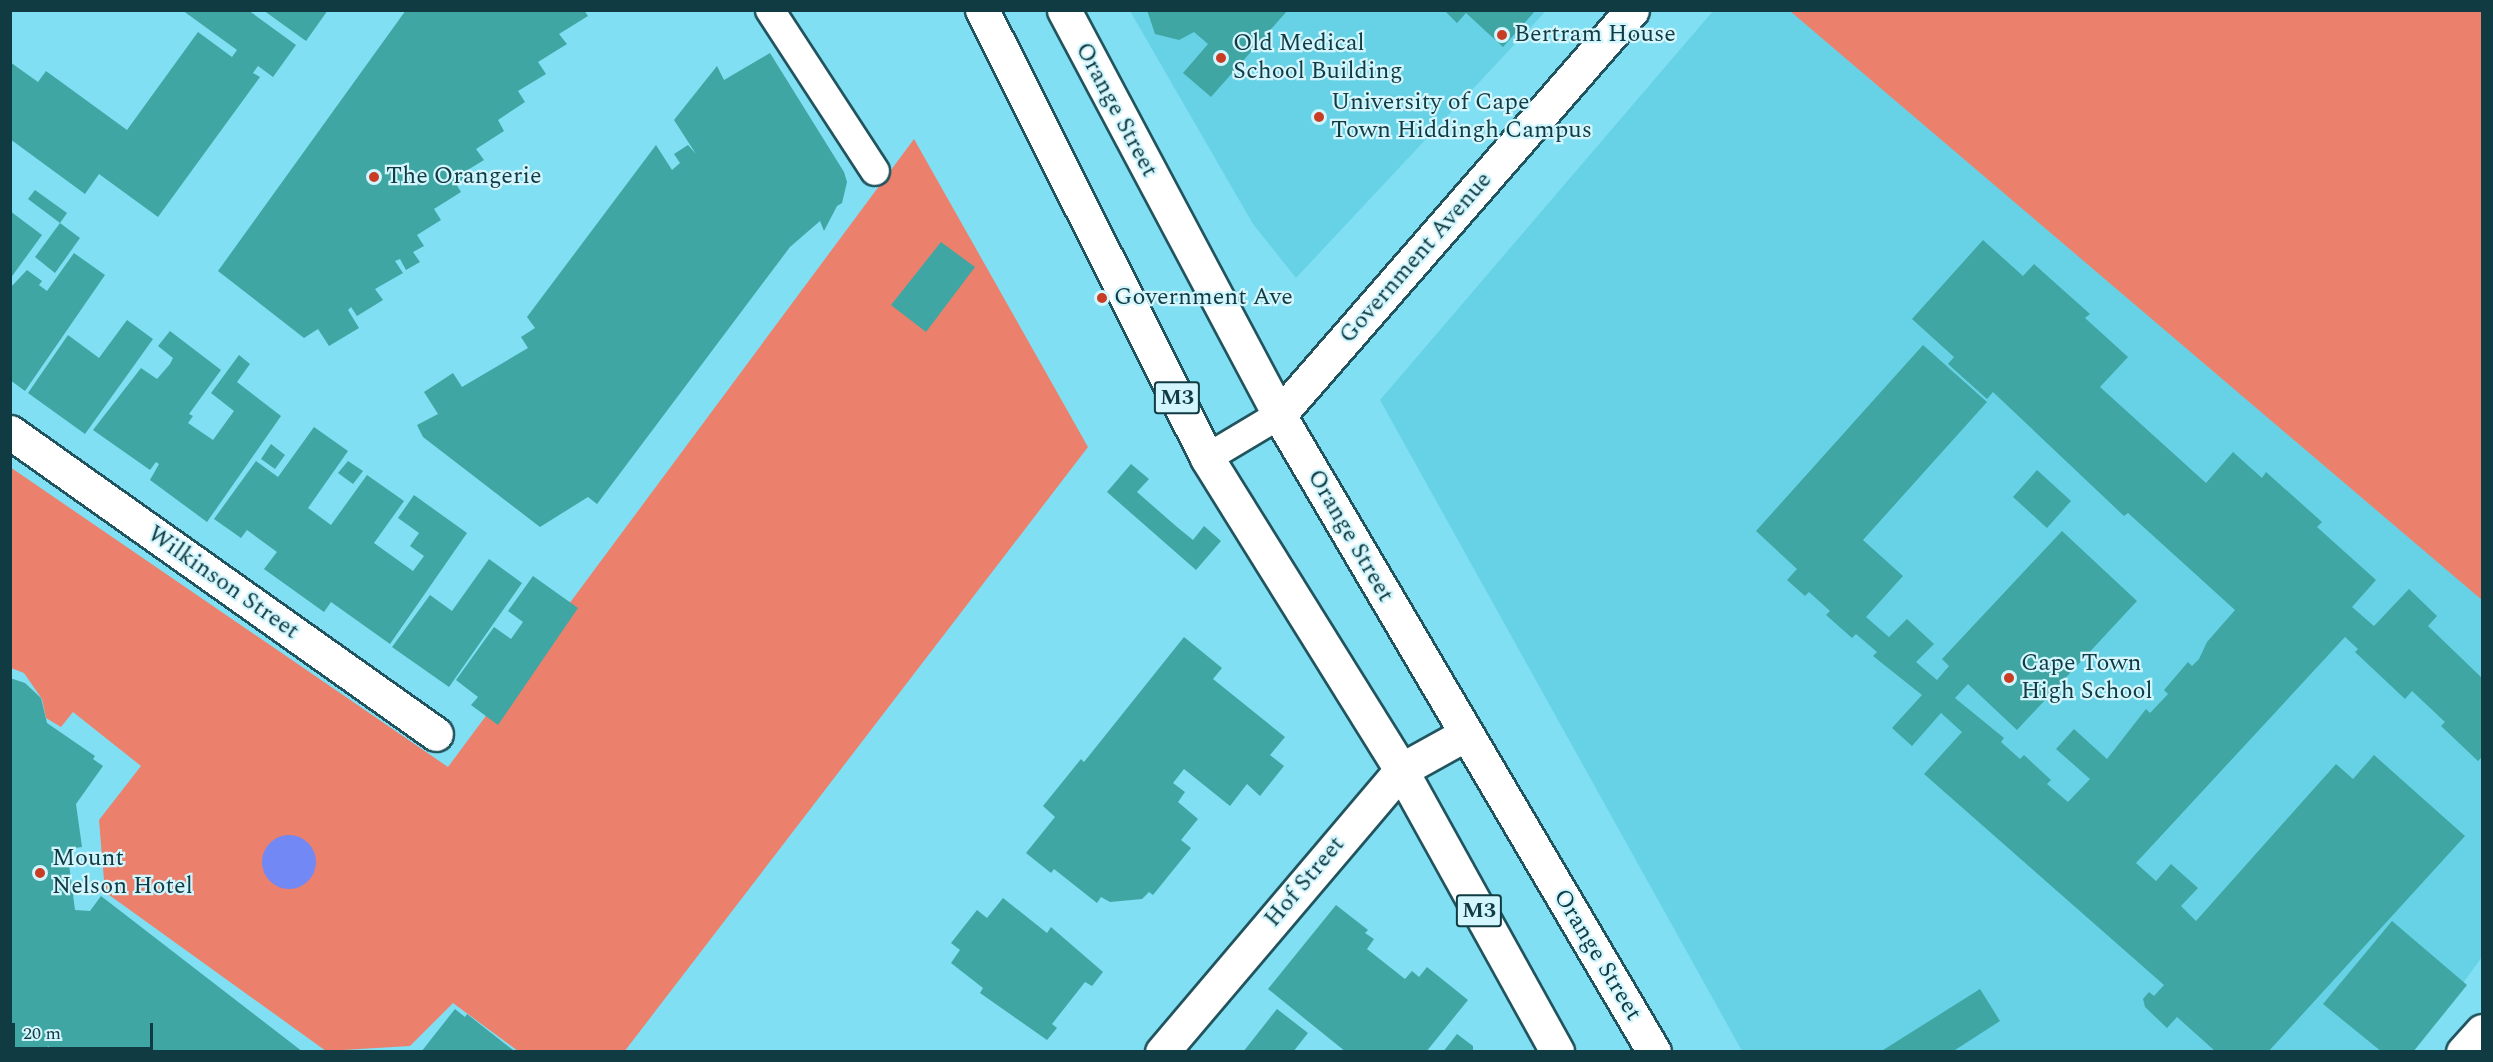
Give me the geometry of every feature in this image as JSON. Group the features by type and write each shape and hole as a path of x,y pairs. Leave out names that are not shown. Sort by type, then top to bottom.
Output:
{"main road":[{"name":"M3","path":"982,10 1207,458 1401,770 1557,1052"},
{"name":"Orange Street","path":"1064,10 1279,415 1654,1052"},
{"name":"Government Avenue","path":"1279,415 1632,10"},
{"name":"Wilkinson Street","path":"10,432 436,734"},
{"name":"Hof Street","path":"1162,1052 1401,770 1466,734"},
{"path":"2463,1052 2482,1031"}],"lane":[{"path":"770,10 875,171"},
{"name":"Government Avenue","path":"1207,458 1279,415"}],"shaded area":[{"name":"University of Cape Town Hiddingh Campus","path":"1130,11 1546,11 1296,278 1253,224"},
{"name":"Cape Town High School","path":"1713,11 2482,11 2482,957 2413,1051 1742,1051 1380,400"},
{"path":"1790,11 2482,11 2482,600"},
{"path":"914,139 1088,447 624,1052 518,1051 453,1003 410,1046 326,1051 105,892 99,820 141,766 73,712 61,727 46,718 42,699 24,673 11,668 10,467 448,767"}],"water":[{"path":"284,835 294,835 304,839 312,847 316,862 312,877 304,885 294,889 284,889 274,885 266,877 262,867 262,857 266,847 274,839"}],"building":[{"path":"182,10 248,10 296,45 273,77 258,66 253,73 260,77 158,217 99,174 85,194 10,139 10,62 38,82 46,71 127,130 198,32 232,57 237,50"},
{"path":"263,10 328,10 306,41"},
{"name":"The Orangerie","path":"406,10 584,10 588,16 559,34 567,44 538,62 546,74 518,91 525,102 498,120 504,131 476,149 484,160 461,174 464,179 456,184 461,192 434,209 441,220 417,235 424,246 413,252 420,262 406,270 400,259 395,261 403,273 375,289 383,300 357,316 351,307 348,310 359,328 329,346 318,329 304,338 218,271"},
{"name":"Old Medical School Building","path":"1147,10 1288,10 1211,97 1183,73 1208,44 1194,32 1179,40 1155,34"},
{"name":"Bertram House","path":"1444,10 1536,10 1503,47 1466,13 1457,23"},
{"path":"770,53 844,172 847,182 842,203 837,206 824,231 820,221 790,247 597,504 588,497 540,527 423,437 417,425 438,414 424,392 453,373 462,387 528,348 521,337 535,328 527,317 656,145 672,170 680,163 674,154 688,145 696,154 674,120 717,66 724,80"},
{"path":"35,190 67,213 60,223 28,199"},
{"path":"10,211 42,235 10,279"},
{"path":"60,223 80,238 55,273 35,257"},
{"path":"1983,240 2023,276 2034,264 2090,314 2085,318 2128,357 2100,387 2206,483 2233,452 2262,478 2266,472 2322,522 2317,527 2376,580 2352,607 2374,626 2409,589 2437,616 2428,626 2482,678 2482,757 2478,761 2441,726 2445,722 2412,691 2405,699 2355,652 2358,649 2345,637 2136,863 2156,881 2171,864 2198,888 2181,906 2196,921 2336,764 2353,779 2374,755 2465,836 2268,1052 2216,1052 2177,1017 2167,1028 2145,1007 2143,999 2149,992 2154,996 2164,985 1924,774 1962,732 1941,713 1912,746 1892,728 1922,695 1873,656 1877,652 1856,634 1852,638 1826,615 1830,611 1809,592 1805,596 1787,580 1797,569 1756,531 1923,345 1987,402 1863,540 1903,576 1866,617 1889,637 1907,619 1934,644 1916,662 1937,680 1949,666 1942,659 2062,531 2137,601 2017,730 1968,684 1955,698 2004,738 2001,742 2020,759 2024,755 2051,780 2047,784 2068,802 2090,779 2056,749 2074,729 2107,759 2146,709 2150,713 2168,694 2164,690 2188,662 2192,666 2199,659 2207,642 2235,610 2128,513 2124,516 1993,392 1987,399 1948,364 1954,357 1912,319"},
{"path":"941,242 975,267 926,332 891,305"},
{"path":"74,253 105,275 25,391 10,380 10,288 27,270 42,281 39,285 47,291"},
{"path":"127,320 153,339 85,434 28,393 68,335 99,358"},
{"path":"170,331 221,370 189,414 193,416 188,423 213,440 234,411 211,393 239,355 250,364 237,382 281,416 207,522 150,480 159,464 156,462 150,470 93,430 141,368 157,379 170,364 173,358 158,346"},
{"path":"314,427 348,451 308,508 331,525 367,475 404,501 374,543 413,571 424,556 410,546 419,533 398,518 414,495 467,533 390,644 331,602 324,612 264,569 277,552 247,530 241,538 214,519 256,461 278,477"},
{"path":"271,444 285,455 275,469 261,459"},
{"path":"348,461 363,471 353,484 338,473"},
{"path":"1131,464 1149,479 1137,492 1177,527 1193,540 1204,526 1221,541 1196,570 1107,492"},
{"path":"2037,470 2071,501 2047,528 2013,497"},
{"path":"489,559 522,583 449,687 392,647 430,595 452,611"},
{"path":"533,576 578,608 498,725 471,705 478,697 456,680 494,627 511,639 523,622 508,611"},
{"path":"1184,637 1222,668 1213,679 1285,737 1270,755 1284,766 1260,796 1247,784 1230,806 1184,769 1173,783 1185,792 1178,802 1198,819 1181,840 1191,848 1153,895 1149,892 1142,899 1110,902 1101,897 1097,903 1054,869 1051,873 1026,853 1055,817 1043,806 1081,759 1084,762"},
{"name":"Mount Nelson Hotel","path":"10,678 25,683 41,698 47,723 95,756 93,759 103,766 76,804 82,847 67,849 75,910 90,911 101,896 303,1052 56,1052 48,1046 44,1052 18,1052 10,1043"},
{"path":"1003,898 1047,933 1051,927 1103,972 1092,986 1085,982 1052,1024 1057,1028 1047,1040 980,993 983,988 951,963 960,950 951,943 977,910 987,918"},
{"path":"1336,905 1368,930 1365,933 1374,939 1367,949 1405,979 1412,971 1419,977 1427,967 1468,1000 1426,1052 1346,1052 1268,989"},
{"path":"2392,921 2467,985 2413,1052 2382,1052 2323,1004"},
{"path":"1980,989 2000,1021 1952,1052 1880,1052"},
{"path":"455,1009 465,1017 467,1014 513,1050 421,1052"},
{"path":"1277,1009 1308,1033 1293,1052 1243,1052"},
{"path":"1457,1034 1473,1046 1473,1052 1443,1052"}],"place":[{"name":"Bertram House","path":"1502,35"},
{"name":"Old Medical School Building","path":"1221,58"},
{"name":"University of Cape Town Hiddingh Campus","path":"1319,117"},
{"name":"The Orangerie","path":"374,177"},
{"name":"Government Ave","path":"1102,298"},
{"name":"Cape Town High School","path":"2009,678"},
{"name":"Mount Nelson Hotel","path":"40,873"}]}
